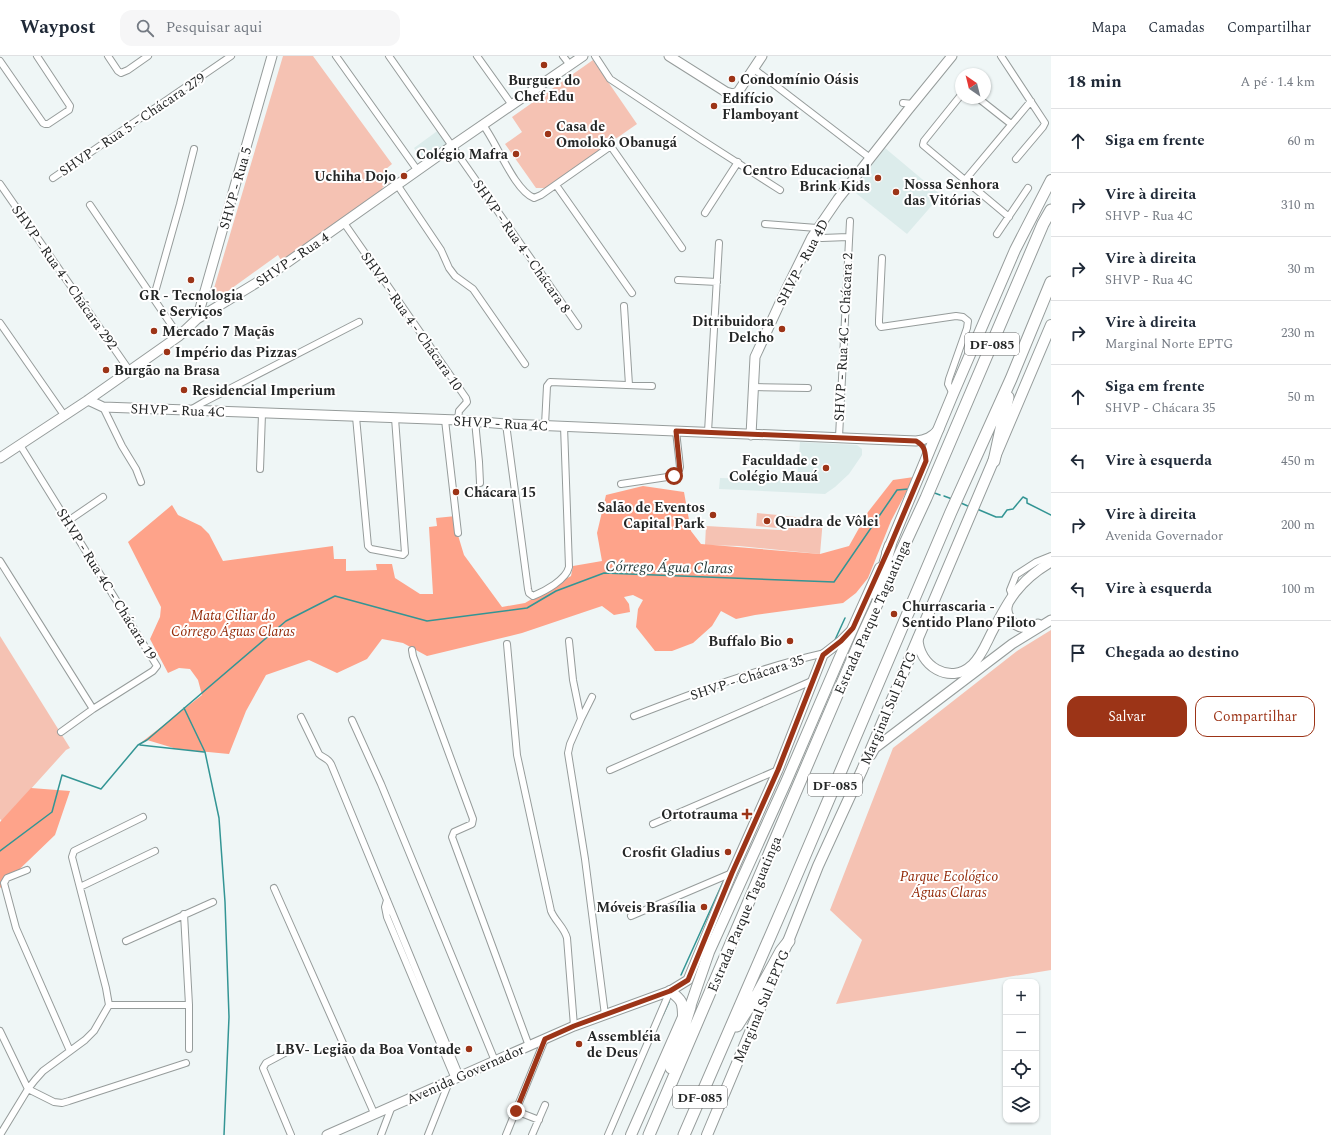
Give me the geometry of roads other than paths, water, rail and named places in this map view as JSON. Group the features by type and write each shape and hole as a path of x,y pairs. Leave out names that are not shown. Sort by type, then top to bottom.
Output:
{"highway":[{"name":"Estrada Parque Taguatinga","path":"652,1130 864,632 934,480 1043,224 1051,210"},
{"name":"DF-085","path":"684,1135 951,512 1011,379 1051,282"},
{"path":"994,461 1011,379"},
{"path":"864,632 890,546"},
{"path":"716,1058 758,993 781,951 789,941"},
{"path":"652,1130 690,1007"}],"main road":[{"path":"631,1135 683,1017 690,1007 709,952 890,546 938,429 1015,250 1051,180"},
{"name":"Marginal Sul EPTG","path":"707,1135 789,941 818,866 862,770 903,670 994,461 1051,325"},
{"path":"670,991 682,1002 683,1017"}],"street":[{"path":"0,61 43,123 48,124 69,110 70,106 37,56"},
{"path":"108,56 121,73 148,56"},
{"name":"SHVP - Rua 5 - Chácara 279","path":"53,178 231,56"},
{"name":"SHVP - Rua 5","path":"198,319 272,56"},
{"path":"336,56 418,171"},
{"name":"SHVP - Rua 4 - Chácara 8","path":"389,56 578,326"},
{"path":"477,56 512,105"},
{"path":"563,56 570,65"},
{"name":"SHVP - Rua 4","path":"0,458 88,400 129,370 180,336 198,319 271,274 344,224 452,146 583,56"},
{"path":"595,56 610,79 780,190"},
{"path":"669,56 730,94 736,94 738,92 762,56"},
{"name":"SHVP - Rua 4D","path":"751,435 754,363 758,351 812,237 817,228 870,158 952,56"},
{"path":"1001,56 1045,123 1044,127 1016,159"},
{"path":"754,69 870,158"},
{"path":"965,180 1031,101"},
{"path":"955,102 923,142 923,145 1009,217"},
{"path":"986,104 1011,124"},
{"path":"483,125 509,169 527,194 536,198 608,148 612,148 682,248"},
{"path":"154,296 194,149"},
{"path":"705,213 738,162"},
{"name":"SHVP - Rua 4 - Chácara 292","path":"0,184 129,370"},
{"path":"556,185 632,293"},
{"path":"398,186 441,250 449,268 455,276 473,289 525,364"},
{"path":"997,234 1028,188"},
{"path":"90,205 154,296 180,336"},
{"name":"SHVP - Rua 4C - Chácara 2","path":"839,437 850,221"},
{"name":"SHVP - Rua 4 - Chácara 10","path":"344,224 466,398 467,402 459,411 458,420"},
{"path":"765,224 817,228"},
{"name":"SHVP - Rua 4C - Chácara 2","path":"812,237 848,237"},
{"path":"708,432 719,243"},
{"path":"882,258 879,320 881,327 956,316 963,317 968,321 967,328 948,378 948,384 953,394"},
{"path":"678,280 717,282"},
{"path":"624,306 629,385"},
{"path":"192,409 359,322"},
{"path":"0,323 64,415"},
{"path":"545,425 547,386 550,382 652,386"},
{"path":"753,387 808,388"},
{"name":"SHVP - Rua 4C","path":"88,400 103,407 192,409 262,414 458,420 506,424 916,441 928,438 938,429"},
{"path":"103,407 122,446 136,469 141,482"},
{"path":"260,469 262,414"},
{"path":"356,417 368,546 371,549 403,555 405,553 395,418"},
{"path":"445,420 458,532"},
{"path":"475,421 480,462 480,483"},
{"path":"506,424 528,590 533,596 540,593 564,576 568,572 569,567 564,426"},
{"path":"621,484 674,476 678,474 680,471 676,431"},
{"path":"916,441 924,448 926,461"},
{"name":"SHVP - Rua 4C - Chácara 19","path":"20,445 157,666 153,671 93,709 61,732"},
{"path":"68,521 103,497"},
{"path":"1051,556 1036,562 1016,575 1010,590 1012,595 1007,608 1008,616 1013,623 1020,627 1029,627 1051,620"},
{"path":"0,561 93,709"},
{"path":"918,638 920,651 924,660 930,666 946,673 961,672 972,666 980,656 1012,595 1039,569 1051,562"},
{"path":"862,770 875,748 1012,644 1051,620"},
{"name":"SHVP - Chácara 35","path":"634,716 722,683 770,667 825,653 841,641 853,628"},
{"path":"569,641 573,680 581,720"},
{"path":"507,644 517,755 551,910 554,917 564,929 567,938 574,1026"},
{"path":"412,650 473,819 472,824 454,832 452,837 529,1046"},
{"path":"631,916 732,873 778,770 825,653"},
{"name":"SHVP - Chácara 35","path":"610,770 814,680"},
{"path":"592,697 570,744 568,753 585,859 605,1015"},
{"path":"301,717 319,754 331,764 352,813 387,900 455,1079 428,1135"},
{"path":"352,720 381,784 495,1061"},
{"path":"653,824 778,770"},
{"path":"0,1135 28,1089 43,1071 85,1040 94,1030 109,1005 106,988 72,857 73,852 143,817"},
{"path":"80,887 155,851"},
{"path":"27,870 7,878 4,883 16,928 70,1051"},
{"name":"Avenida Governador","path":"327,1135 574,1026 670,991 688,980 732,873"},
{"path":"274,888 374,1113"},
{"path":"126,941 212,902"},
{"path":"184,914 189,1005 189,1049"},
{"path":"608,1135 670,991"},
{"path":"109,1005 189,1005"},
{"path":"0,1031 28,1089 54,1102 62,1103 186,1063"},
{"path":"506,1135 545,1039"},
{"path":"291,1135 264,1068 266,1063 294,1048"},
{"path":"532,1135 545,1105"},
{"path":"381,1135 392,1106"},
{"path":"516,1111 539,1120"}],"waterway":[{"name":"Córrego Água Claras","path":"0,851 52,812 62,775 101,789 138,745 147,740 286,621 335,596 427,621 527,608 556,591 604,573 834,582 897,490 909,489"},
{"name":"Córrego Água Claras","path":"932,492 940,495"},
{"name":"Córrego Água Claras","path":"944,496 952,499"},
{"path":"977,509 996,517 1002,517 1007,510 1013,509 1023,497 1027,499 1027,503 1051,515"},
{"name":"Córrego Água Claras","path":"961,503 970,507"},
{"path":"834,642 845,618"},
{"path":"184,708 205,752 219,818 225,902 229,1017 224,1135"},
{"path":"140,745 204,752"},
{"path":"681,975 723,882"},
{"path":"663,1015 669,1002"}],"place":[{"name":"Burguer do Chef Edu","path":"544,65"},
{"name":"Condomínio Oásis","path":"732,79"},
{"name":"Edifício Flamboyant","path":"714,106"},
{"name":"Casa de Omolokô Obanugá","path":"548,134"},
{"name":"Colégio Mafra","path":"516,154"},
{"name":"Uchiha Dojo","path":"404,176"},
{"name":"Centro Educacional Brink Kids","path":"878,178"},
{"name":"Nossa Senhora das Vitórias","path":"896,192"},
{"name":"GR - Tecnologia e Serviços","path":"191,280"},
{"name":"Ditribuidora Delcho","path":"782,329"},
{"name":"Mercado 7 Maçãs","path":"154,331"},
{"name":"Império das Pizzas","path":"167,352"},
{"name":"Burgão na Brasa","path":"106,370"},
{"name":"Residencial Imperium","path":"184,390"},
{"name":"Faculdade e Colégio Mauá","path":"826,468"},
{"name":"Chácara 15","path":"456,492"},
{"name":"Salão de Eventos Capital Park","path":"713,515"},
{"name":"Quadra de Vôlei","path":"767,521"},
{"name":"Churrascaria - Sentido Plano Piloto","path":"894,614"},
{"name":"Buffalo Bio","path":"790,641"},
{"name":"Ortotrauma","path":"747,814"},
{"name":"Crosfit Gladius","path":"728,852"},
{"name":"Móveis Brasília","path":"704,907"},
{"name":"Assembléia de Deus","path":"579,1044"},
{"name":"LBV- Legião da Boa Vontade","path":"469,1049"}],"park label":[{"name":"Mata Ciliar do Córrego Águas Claras","path":"233,624"},
{"name":"Parque Ecológico Águas Claras","path":"949,884"}]}
